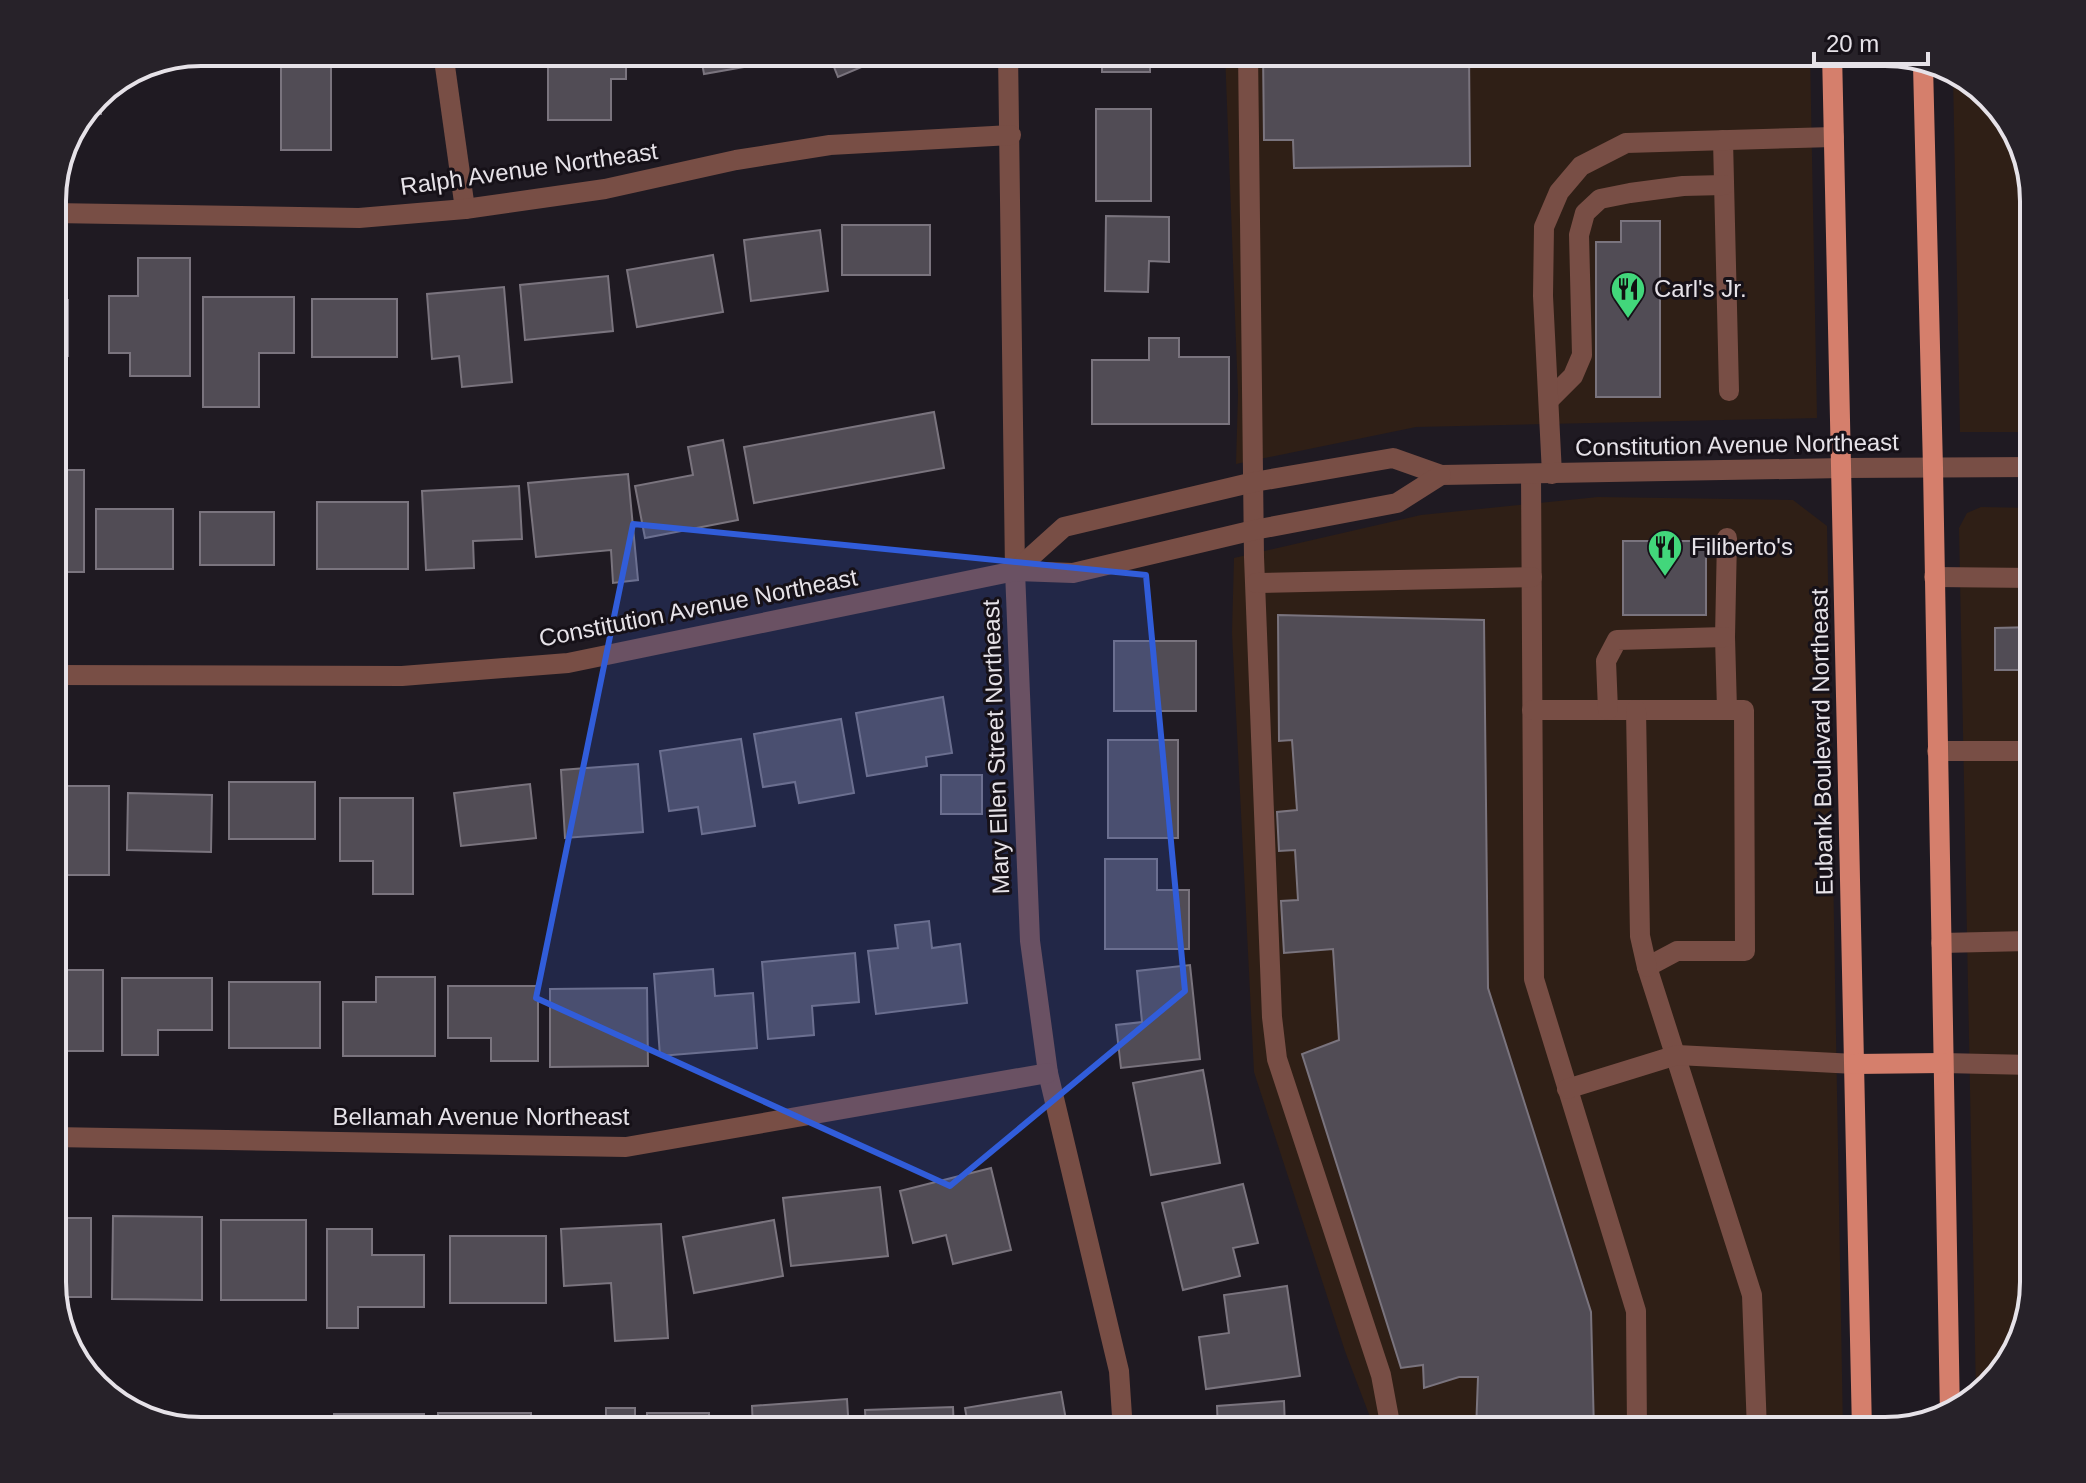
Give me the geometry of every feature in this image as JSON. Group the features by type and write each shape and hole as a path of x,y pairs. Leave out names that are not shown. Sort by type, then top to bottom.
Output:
{"main road":[{"name":"Eubank Boulevard Northeast","path":"1832,66 1862,1417"},
{"path":"1923,72 1950,1400"},
{"path":"1855,1064 1943,1063"}],"street":[{"path":"445,66 465,209"},
{"name":"Mary Ellen Street Northeast","path":"1009,66 1015,571 1030,941 1048,1073 1119,1371 1122,1417"},
{"path":"1248,66 1254,530 1272,1017 1277,1059 1381,1375 1389,1417"},
{"name":"Ralph Avenue Northeast","path":"66,213 359,218 465,209 605,189 736,160 830,145 1011,135"},
{"path":"1637,1417 1636,1311 1534,979 1532,577 1549,400 1543,296 1544,227 1559,192 1581,166 1626,143 1834,137"},
{"path":"1723,140 1729,391"},
{"path":"1549,400 1573,376 1582,355 1579,235 1585,213 1600,199 1683,186 1724,185"},
{"name":"Constitution Avenue Northeast","path":"1015,571 1064,527 1254,482 1393,458 1441,475 2020,467"},
{"name":"Constitution Avenue Northeast","path":"66,675 402,676 568,663 1015,571 1073,573 1254,530 1397,503 1441,475"},
{"path":"1727,538 1727,710"},
{"path":"1256,583 1532,577"},
{"path":"1934,577 2020,578"},
{"path":"1608,710 1606,661 1617,640 1725,637"},
{"path":"1532,710 1744,710 1745,951 1677,951 1647,967"},
{"path":"1636,710 1640,936 1647,967 1752,1295 1756,1417"},
{"path":"1937,751 2020,751"},
{"path":"1941,943 2020,941"},
{"path":"1567,1089 1677,1055 1855,1064"},
{"path":"1943,1063 2020,1065"},
{"name":"Bellamah Avenue Northeast","path":"66,1137 626,1147 1048,1073"}],"highlighted area":[{"path":"633,524 1146,575 1185,991 950,1186 536,998"}],"shaded area":[{"path":"1226,66 1810,66 1817,418 1416,427 1236,464 1238,394"},
{"path":"1953,85 1986,112 2006,141 2017,175 2020,201 2020,432 1960,432"},
{"path":"1598,497 1793,500 1827,526 1843,1417 1370,1417 1345,1351 1254,1072 1232,633 1234,558 1421,515"},
{"path":"1981,507 2020,508 2020,1282 2013,1325 2002,1349 1976,1381 1959,528 1967,513"}],"building":[{"path":"281,66 331,66 331,150 281,150"},
{"path":"548,66 626,66 626,79 611,79 611,120 548,120"},
{"path":"703,66 750,66 704,74"},
{"path":"834,66 864,66 838,77"},
{"path":"1102,66 1150,66 1150,72 1102,72"},
{"path":"1263,66 1469,66 1470,166 1294,168 1293,140 1264,140"},
{"path":"1096,109 1151,109 1151,201 1096,201"},
{"path":"1106,216 1169,217 1169,262 1149,261 1148,292 1105,291"},
{"name":"Carl's Jr.","path":"1621,221 1660,221 1660,397 1596,397 1596,242 1621,242"},
{"path":"842,225 930,225 930,275 842,275"},
{"path":"820,230 828,291 751,301 744,240"},
{"path":"713,255 723,312 637,327 627,270"},
{"path":"138,258 190,258 190,376 130,376 130,353 109,353 109,296 138,296"},
{"path":"608,276 613,331 525,340 520,285"},
{"path":"504,287 512,382 462,387 459,356 432,359 427,294"},
{"path":"203,297 294,297 294,353 259,353 259,407 203,407"},
{"path":"312,299 397,299 397,357 312,357"},
{"path":"66,300 68,300 66,356"},
{"path":"1149,338 1179,338 1179,357 1229,357 1229,424 1092,424 1092,360 1149,360"},
{"path":"934,412 944,468 754,503 744,447"},
{"path":"723,440 738,520 645,538 635,486 693,475 688,447"},
{"path":"66,470 84,470 84,572 66,572"},
{"path":"628,474 638,580 613,583 611,550 536,557 528,483"},
{"path":"519,486 522,539 473,541 474,568 426,570 422,491"},
{"path":"317,502 408,502 408,569 317,569"},
{"path":"96,509 173,509 173,569 96,569"},
{"path":"200,512 274,512 274,565 200,565"},
{"name":"Filiberto's","path":"1623,541 1706,541 1706,615 1623,615"},
{"path":"1278,615 1484,620 1488,988 1591,1312 1594,1417 1477,1417 1478,1377 1459,1377 1424,1388 1423,1365 1401,1368 1302,1054 1339,1040 1333,949 1284,953 1281,901 1298,900 1295,850 1279,851 1277,812 1297,810 1292,740 1279,741"},
{"path":"2020,627 2020,670 1995,670 1995,628"},
{"path":"1114,641 1196,641 1196,711 1114,711"},
{"path":"943,697 952,753 926,757 927,766 867,776 856,713"},
{"path":"841,719 854,793 799,803 795,782 763,787 754,734"},
{"path":"741,739 755,826 702,834 698,807 669,811 660,751"},
{"path":"1108,740 1178,740 1178,838 1108,838"},
{"path":"638,764 643,832 565,838 561,770"},
{"path":"941,775 982,775 982,814 941,814"},
{"path":"229,782 315,782 315,839 229,839"},
{"path":"530,784 536,838 461,846 454,793"},
{"path":"66,786 109,786 109,875 66,875"},
{"path":"128,793 212,795 211,852 127,850"},
{"path":"340,798 413,798 413,894 373,894 373,861 340,861"},
{"path":"1105,859 1157,859 1157,890 1189,890 1189,949 1105,949"},
{"path":"929,921 932,948 960,944 967,1003 876,1014 868,951 898,948 895,925"},
{"path":"855,953 859,1002 812,1006 814,1035 768,1039 762,962"},
{"path":"1190,965 1200,1059 1121,1068 1116,1025 1142,1022 1137,971"},
{"path":"713,969 715,996 753,993 757,1048 660,1056 654,974"},
{"path":"66,970 103,970 103,1051 66,1051"},
{"path":"376,977 435,977 435,1056 343,1056 343,1002 376,1002"},
{"path":"122,978 212,978 212,1030 158,1030 158,1055 122,1055"},
{"path":"229,982 320,982 320,1048 229,1048"},
{"path":"448,986 538,986 538,1061 491,1061 491,1038 448,1038"},
{"path":"647,988 648,1066 550,1067 550,989"},
{"path":"1203,1070 1220,1163 1151,1175 1133,1083"},
{"path":"991,1168 1011,1250 953,1264 946,1235 913,1243 900,1191"},
{"path":"1243,1184 1258,1243 1233,1248 1240,1276 1183,1290 1162,1203"},
{"path":"880,1187 888,1256 791,1266 783,1198"},
{"path":"113,1216 202,1217 202,1300 112,1299"},
{"path":"66,1218 91,1218 91,1297 67,1297"},
{"path":"221,1220 306,1220 306,1300 221,1300"},
{"path":"774,1220 783,1276 694,1293 683,1237"},
{"path":"661,1224 668,1338 615,1341 611,1283 564,1286 561,1229"},
{"path":"327,1229 372,1229 372,1255 424,1255 424,1307 358,1307 358,1328 327,1328"},
{"path":"450,1236 546,1236 546,1303 450,1303"},
{"path":"1287,1286 1300,1376 1206,1389 1199,1337 1229,1333 1224,1295"},
{"path":"1061,1392 1065,1417 967,1417 965,1408"},
{"path":"847,1399 848,1417 752,1417 752,1406"},
{"path":"1284,1401 1285,1417 1217,1417 1217,1406"},
{"path":"953,1407 953,1417 865,1417 865,1410"},
{"path":"606,1408 635,1408 635,1417 606,1417"},
{"path":"438,1413 531,1413 531,1417 438,1417"},
{"path":"647,1413 709,1413 709,1417 647,1417"},
{"path":"334,1414 424,1414 424,1417 334,1417"},
{"path":"229,1416 322,1416 322,1417"}],"place":[{"name":"Carl's Jr.","path":"1628,320"},
{"name":"Filiberto's","path":"1665,578"}]}
